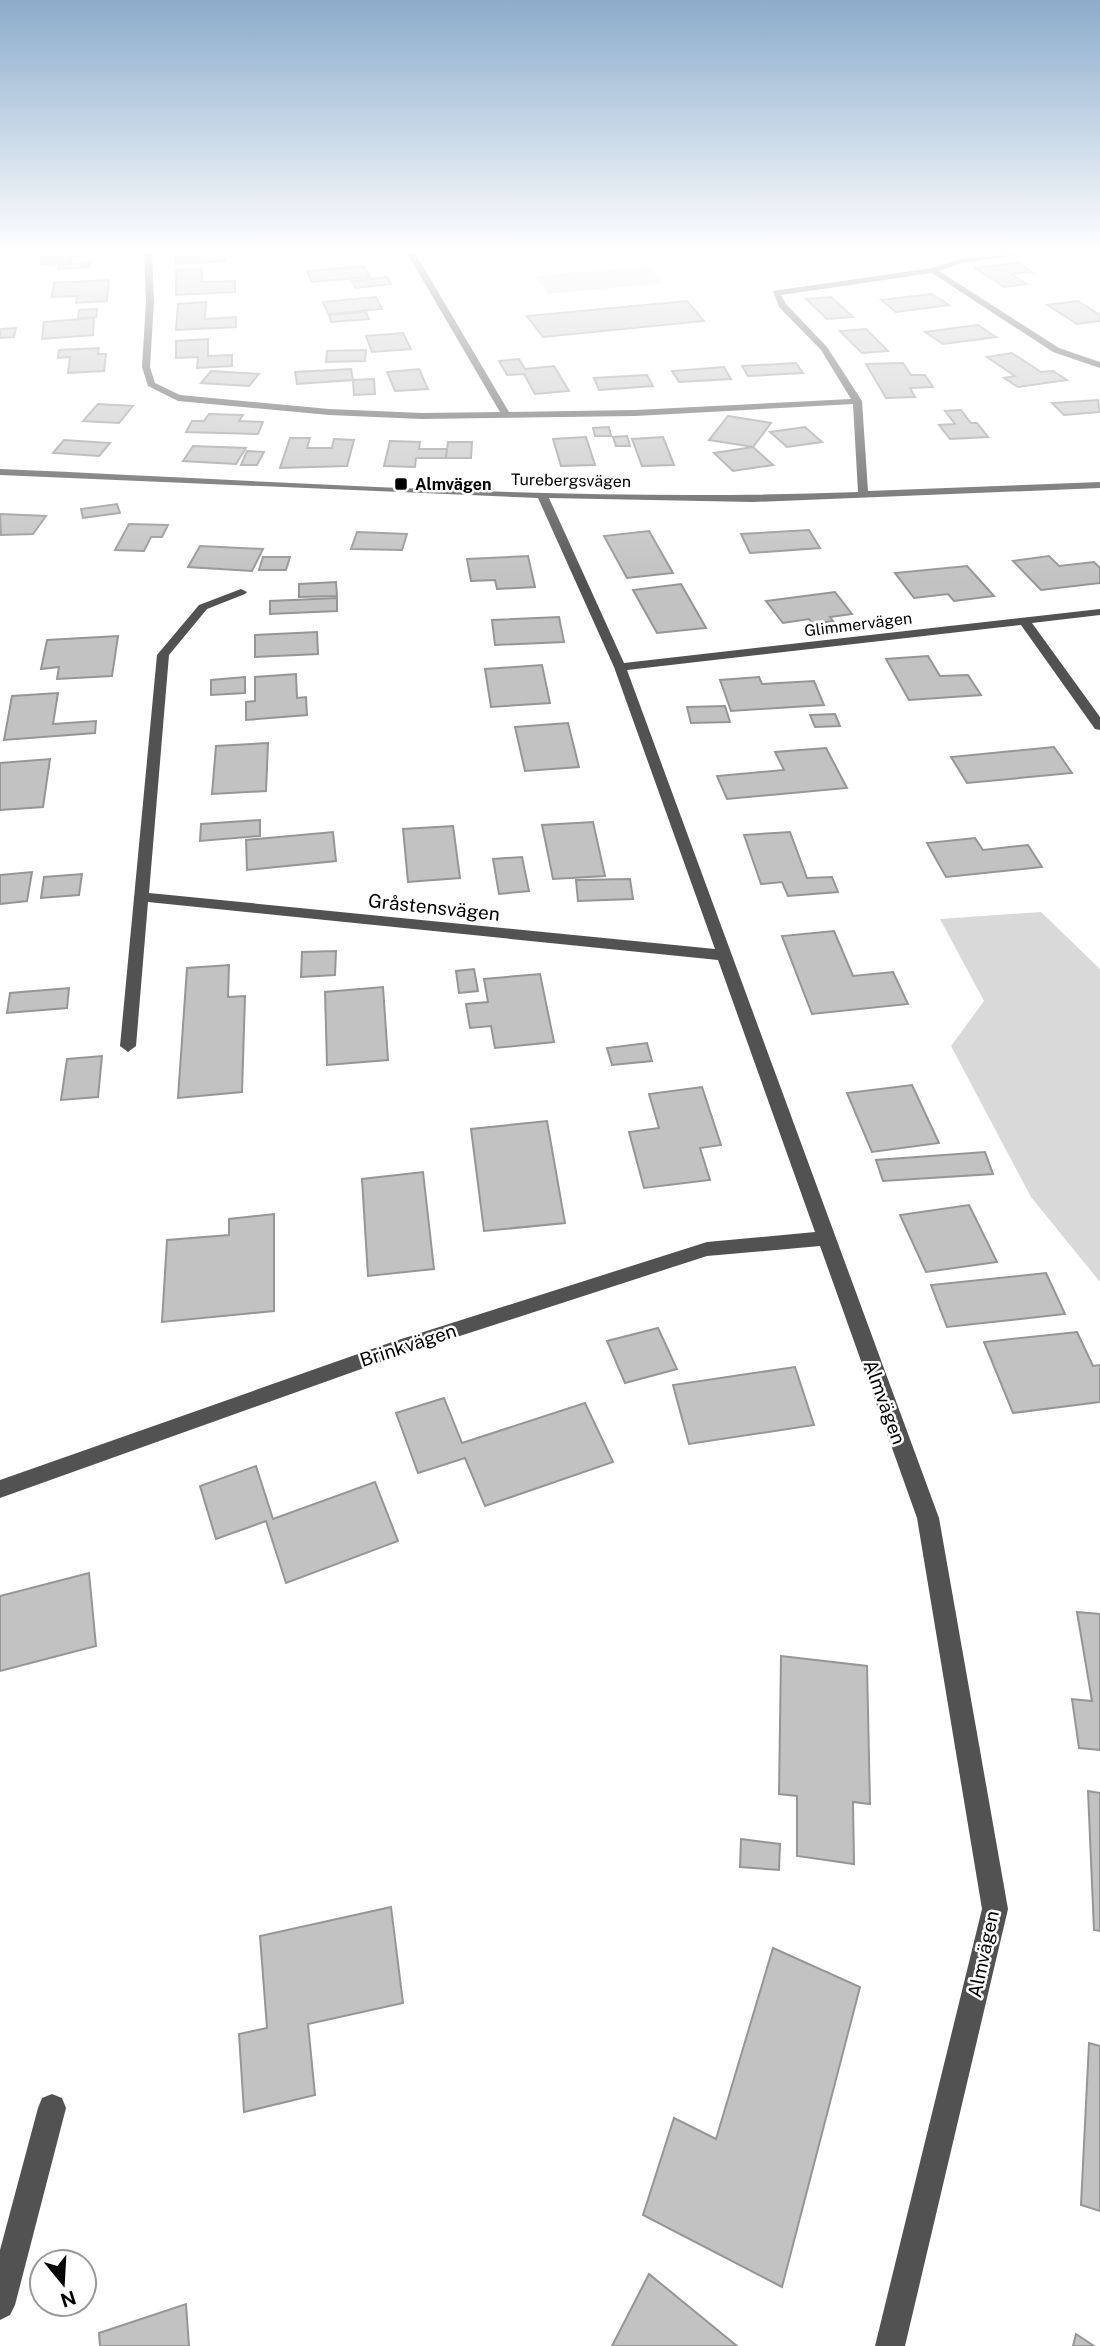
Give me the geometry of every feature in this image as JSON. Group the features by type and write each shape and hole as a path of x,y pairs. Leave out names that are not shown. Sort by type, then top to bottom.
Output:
{"street":[{"path":"146,362 151,384 178,398 329,412 506,416 635,413 857,401"},
{"path":"475,362 506,416"},
{"path":"833,362 857,401 863,495"},
{"name":"Turebergsvägen","path":"0,472 542,495 753,499 1100,485"},
{"name":"Almvägen","path":"542,495 621,667 722,955 928,1518 995,1909 890,2346"},
{"path":"128,1046 163,655 203,607 241,592"},
{"name":"Glimmervägen","path":"621,667 1100,612"},
{"path":"1024,621 1100,726"},
{"name":"Gråstensvägen","path":"141,897 722,955"},
{"name":"Brinkvägen","path":"0,1489 392,1350 708,1249 826,1238"},
{"path":"0,2305 52,2108"}],"shaded area":[{"path":"1041,912 1100,969 1100,1282 1031,1197 951,1046 984,1001 940,919"}],"building":[{"path":"69,362 105,362 104,371 68,373"},
{"path":"198,362 232,362 232,366 197,368"},
{"path":"500,362 521,362 525,369 554,366 569,391 535,394 524,374 507,375"},
{"path":"995,362 1026,362 1041,372 1053,371 1067,380 1018,387 1004,378 1015,376"},
{"path":"796,363 803,373 748,376 742,366"},
{"path":"903,363 911,375 925,375 933,387 910,388 915,397 886,398 866,364"},
{"path":"724,367 731,379 679,382 672,371"},
{"path":"351,369 353,380 297,384 295,372"},
{"path":"419,369 428,389 395,391 387,372"},
{"path":"211,371 259,374 249,386 201,383"},
{"path":"647,375 653,386 599,390 594,378"},
{"path":"374,379 375,394 354,395 353,380"},
{"path":"1098,400 1100,412 1064,415 1052,403"},
{"path":"98,404 133,406 119,423 83,421"},
{"path":"961,410 971,423 977,423 988,437 950,439 939,425 955,424 945,411"},
{"path":"209,414 243,415 239,421 263,422 258,434 186,432 192,421 204,421"},
{"path":"728,416 771,423 753,447 709,440"},
{"path":"609,427 611,436 595,436 593,428"},
{"path":"805,427 822,442 787,447 770,432"},
{"path":"627,436 630,446 616,446 613,437"},
{"path":"586,437 595,465 561,466 553,439"},
{"path":"663,437 674,465 642,466 632,439"},
{"path":"290,438 310,438 307,448 332,448 334,439 354,440 347,466 280,468"},
{"path":"64,440 110,443 99,456 53,453"},
{"path":"390,441 420,442 419,449 447,449 446,458 416,458 415,467 384,466"},
{"path":"448,442 472,442 471,458 446,458"},
{"path":"193,446 246,448 236,464 183,461"},
{"path":"753,447 773,465 733,471 714,453"},
{"path":"247,451 264,452 257,465 241,465"},
{"path":"117,504 120,513 83,518 81,509"},
{"path":"0,514 46,516 33,534 1,535"},
{"path":"129,524 168,525 162,537 151,537 144,551 115,550"},
{"path":"809,530 820,548 750,553 741,534"},
{"path":"649,531 673,573 627,578 604,536"},
{"path":"357,532 407,534 402,550 351,549"},
{"path":"200,546 263,549 252,571 188,567"},
{"path":"528,556 535,587 497,589 495,580 471,581 467,559"},
{"path":"1049,556 1059,566 1094,562 1100,568 1100,583 1041,590 1013,561"},
{"path":"263,557 290,557 286,570 259,570"},
{"path":"967,566 994,596 954,601 948,594 914,598 895,573"},
{"path":"336,582 337,596 299,597 299,584"},
{"path":"681,584 706,628 657,633 633,590"},
{"path":"835,592 852,614 830,617 833,621 813,624 809,619 783,623 766,601"},
{"path":"337,598 337,611 270,614 270,601"},
{"path":"559,617 564,642 495,645 492,620"},
{"path":"317,632 318,654 255,657 255,635"},
{"path":"118,636 112,676 57,679 59,667 41,669 47,640"},
{"path":"928,656 940,676 968,675 981,695 909,700 886,659"},
{"path":"542,665 550,703 491,707 485,669"},
{"path":"296,674 297,698 306,697 307,715 246,720 246,702 255,701 255,677"},
{"path":"245,677 245,693 211,695 211,680"},
{"path":"759,677 762,684 814,681 824,705 731,711 720,680"},
{"path":"58,693 53,724 96,721 95,733 4,740 12,696"},
{"path":"725,706 730,722 691,723 687,707"},
{"path":"835,714 840,726 815,727 810,715"},
{"path":"568,723 579,767 525,771 515,727"},
{"path":"268,743 266,791 212,794 216,746"},
{"path":"1054,747 1072,773 967,783 951,757"},
{"path":"826,748 847,788 727,799 717,776 784,770 775,752"},
{"path":"50,759 43,807 0,810 0,763"},
{"path":"260,820 260,836 200,841 201,824"},
{"path":"593,822 605,876 553,879 542,825"},
{"path":"453,826 460,878 408,882 403,829"},
{"path":"333,832 336,861 247,870 246,840"},
{"path":"790,832 807,878 832,877 838,892 788,896 782,882 761,884 744,835"},
{"path":"975,838 983,850 1028,845 1042,867 946,877 927,843"},
{"path":"522,857 529,891 499,894 493,859"},
{"path":"32,872 27,901 0,904 0,875"},
{"path":"82,874 79,895 41,898 44,877"},
{"path":"630,879 633,899 578,901 576,880"},
{"path":"834,931 853,976 893,972 908,1004 812,1014 782,936"},
{"path":"336,951 335,975 301,977 302,952"},
{"path":"229,965 228,997 245,996 242,1092 178,1098 187,968"},
{"path":"474,969 478,991 459,993 456,971"},
{"path":"540,974 554,1042 495,1048 491,1026 470,1028 466,1004 488,1002 484,979"},
{"path":"383,987 388,1060 327,1065 325,992"},
{"path":"69,988 67,1008 7,1013 10,993"},
{"path":"647,1043 652,1061 612,1065 607,1048"},
{"path":"102,1056 98,1097 61,1100 67,1059"},
{"path":"912,1085 939,1143 872,1152 847,1093"},
{"path":"702,1087 721,1145 700,1148 710,1180 644,1188 629,1132 659,1128 649,1094"},
{"path":"547,1121 565,1223 484,1231 471,1129"},
{"path":"985,1152 993,1174 883,1181 876,1160"},
{"path":"423,1172 434,1269 368,1276 362,1179"},
{"path":"969,1205 997,1262 926,1272 900,1215"},
{"path":"274,1214 274,1311 162,1322 167,1240 229,1235 229,1219"},
{"path":"1046,1273 1065,1314 947,1327 931,1285"},
{"path":"658,1328 677,1369 625,1383 607,1341"},
{"path":"1077,1332 1093,1366 1100,1365 1100,1402 1013,1413 984,1342"},
{"path":"795,1367 814,1425 689,1444 673,1385"},
{"path":"444,1398 462,1443 585,1403 613,1462 485,1506 465,1458 418,1473 396,1413"},
{"path":"256,1466 273,1519 375,1482 398,1541 286,1583 266,1521 216,1539 200,1486"},
{"path":"89,1573 96,1646 0,1671 0,1596"},
{"path":"1077,1612 1100,1614 1100,1750 1079,1748 1072,1699 1092,1701"},
{"path":"781,1656 867,1666 870,1804 853,1802 854,1864 797,1856 797,1796 779,1794"},
{"path":"1088,1791 1100,1793 1100,1931 1094,1930"},
{"path":"741,1839 780,1844 779,1870 740,1867"},
{"path":"391,1907 403,2003 308,2024 315,2095 244,2112 239,2034 267,2028 260,1936"},
{"path":"773,1948 860,1987 782,2287 643,2215 674,2118 716,2139"},
{"path":"1089,2043 1100,2046 1100,2211 1081,2205"},
{"path":"649,2274 737,2346 612,2346"},
{"path":"186,2304 189,2346 100,2346 99,2333"},
{"path":"1076,2334 1094,2346 1073,2346"}],"place":[{"name":"Almvägen","path":"401,484"}]}
